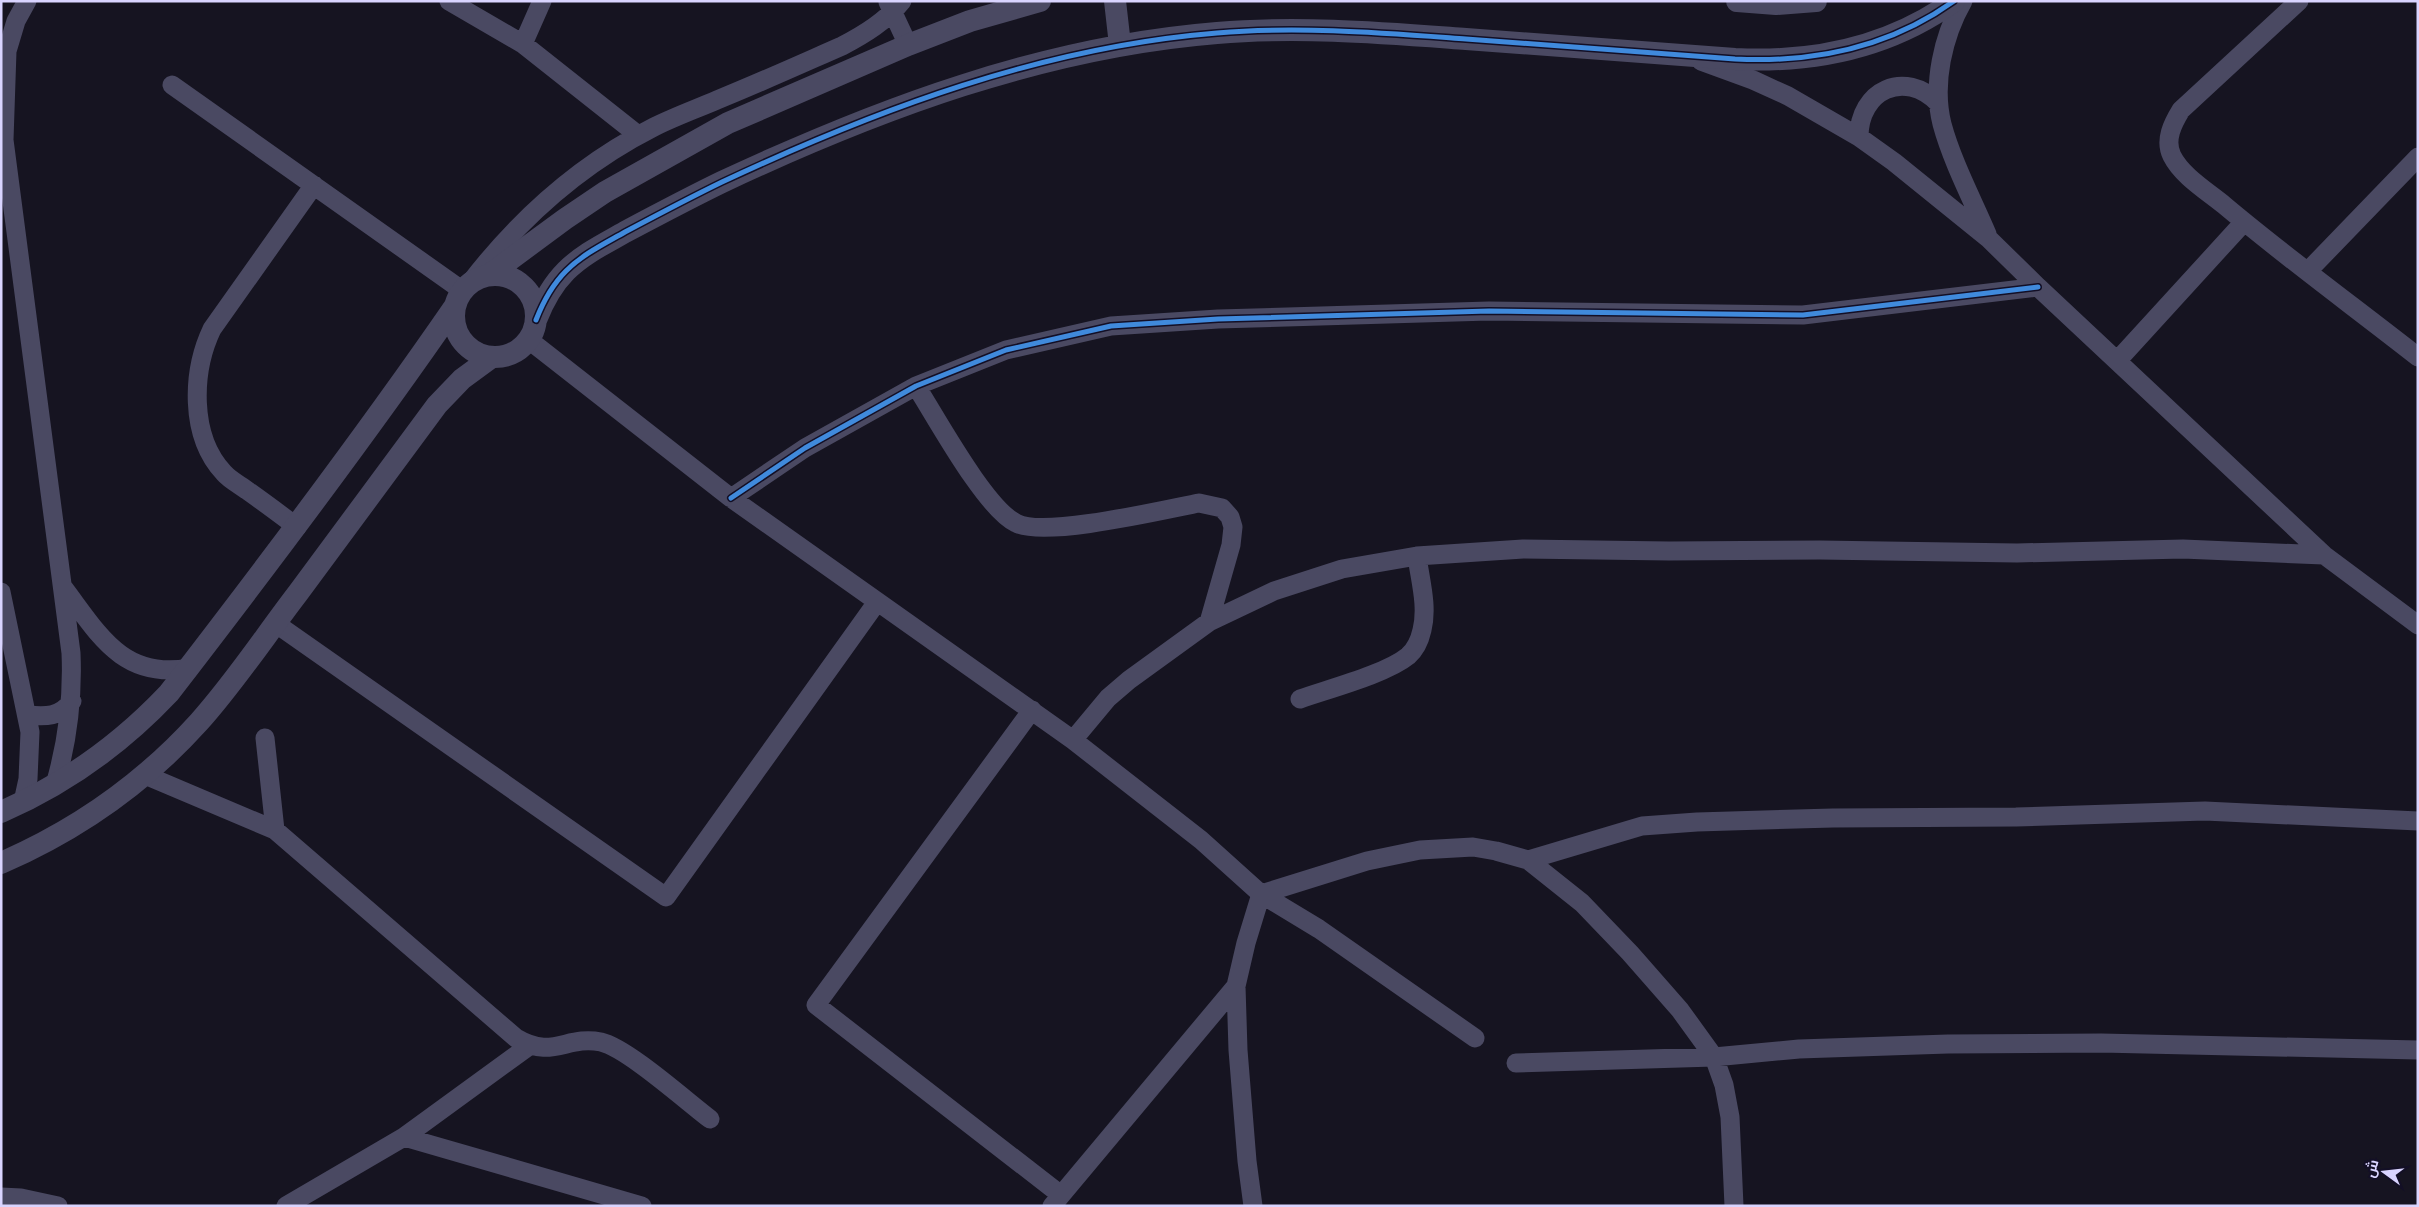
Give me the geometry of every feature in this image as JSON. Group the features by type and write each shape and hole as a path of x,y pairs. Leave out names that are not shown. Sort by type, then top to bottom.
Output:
{"street":[{"path":"27,1 16,21 7,52 4,140 72,653 72,701 68,733 55,784"},
{"path":"449,1 523,44 638,135"},
{"path":"523,44 542,1"},
{"path":"492,357 473,351 462,340 455,326 469,289 589,203 687,144 770,104 908,45 970,21 1040,1"},
{"path":"1115,1 1120,45"},
{"path":"1737,1 1776,4 1816,1"},
{"path":"1,863 43,845 121,794 145,775 200,721 437,405 462,379 492,357 513,353 532,330 553,287 564,272 584,255 650,218 763,163 893,110 959,87 1026,66 1120,45 1217,33 1328,30 1764,60 1821,56 1849,50 1901,31 1954,1"},
{"path":"1963,1 1949,31 1943,54 1938,103 1945,133 1988,238"},
{"path":"2299,1 2181,110 2172,126 2169,142 2172,156 2187,174 2244,222 2418,357"},
{"path":"1,812 23,802 92,762 126,736 169,693 297,528 469,289 511,234 546,200 584,170 638,135 842,46 868,32 894,5 908,45"},
{"path":"1679,55 1716,66 1770,88 1822,114 1894,162 1988,238 2324,555 2418,625"},
{"path":"172,85 314,185 469,289 510,278 523,286 532,299 532,330 731,498 1073,740 1201,840 1261,894 1319,929 1475,1038"},
{"path":"1859,137 1862,116 1870,102 1881,92 1901,86 1912,87 1922,90 1938,103"},
{"path":"2308,271 2418,157"},
{"path":"297,528 225,474 215,462 203,438 199,421 199,369 204,348 212,328 314,185"},
{"path":"2117,361 2244,222"},
{"path":"731,498 805,448 916,386 1006,350 1111,326 1218,319 1490,311 1803,315 2038,287"},
{"path":"916,386 979,485 999,510 1016,524 1048,529 1199,503 1222,508 1230,517 1233,527 1232,545 1209,622"},
{"path":"1073,740 1108,698 1129,680 1209,622 1274,591 1342,569 1417,556 1523,549 2017,553 2183,549 2324,555"},
{"path":"1300,699 1386,669 1408,656 1418,643 1423,628 1424,604 1417,556"},
{"path":"62,586 102,639 120,656 144,667 159,670 189,668"},
{"path":"1,592 27,715 30,755 23,802"},
{"path":"275,623 666,897 877,602"},
{"path":"27,715 52,716 67,708 72,701"},
{"path":"1032,710 816,1005 1057,1200 1236,986"},
{"path":"265,738 275,830"},
{"path":"145,775 275,830 516,1038 529,1046 543,1048 591,1041 608,1044 622,1052 710,1118"},
{"path":"1528,860 1642,826 1697,822 1833,818 2016,817 2205,811 2418,821"},
{"path":"1261,894 1367,861 1420,850 1473,847 1528,860 1582,903 1630,953 1680,1010 1714,1057 1724,1085 1730,1117 1734,1206"},
{"path":"1253,1206 1247,1162 1238,1050 1236,986 1246,943 1261,894"},
{"path":"1516,1063 1714,1057 1799,1049 1948,1044 2100,1043 2418,1050"},
{"path":"286,1206 404,1137 529,1046"},
{"path":"404,1137 642,1206"},
{"path":"1,1196 58,1206"}],"cycle path":[{"path":"536,320 556,282 579,259 625,232 722,182 781,155 901,106 1025,67 1088,52 1152,40 1217,33 1310,30 1764,60 1822,55 1877,41 1904,30 1954,1"},
{"path":"731,498 805,448 916,386 1006,350 1111,326 1218,319 1489,311 1803,315 2038,287"}]}
